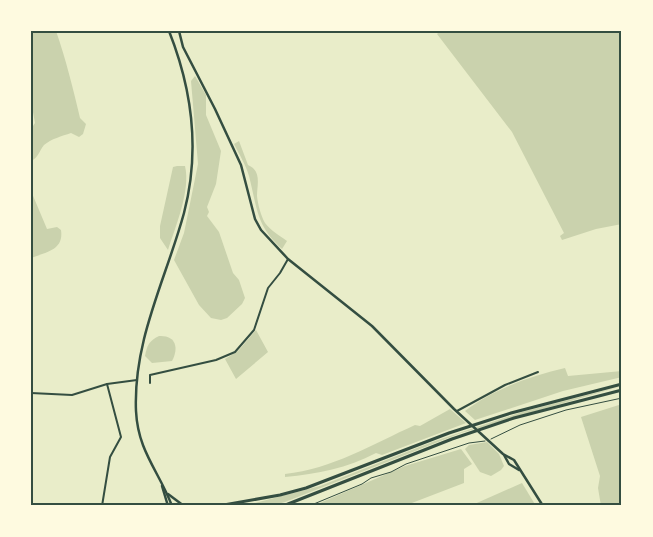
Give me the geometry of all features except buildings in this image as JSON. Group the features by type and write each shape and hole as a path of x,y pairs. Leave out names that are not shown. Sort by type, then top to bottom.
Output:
{"highway":[{"path":"218,506 306,488 449,433 511,412 622,384"},
{"path":"283,506 452,438 514,418 622,390"}],"main road":[{"path":"169,31 189,99 192,125 191,167 184,214 150,315 137,380 136,412 141,439 170,506"},
{"path":"179,31 183,47 241,165 255,219 272,244 372,326 503,454 509,464 520,471"},
{"path":"503,454 514,460 543,506"},
{"path":"159,479 167,493 170,506"},
{"path":"167,493 184,506"}],"street":[{"path":"150,383 150,375 216,360 235,352 254,330 268,288 288,259"},
{"path":"458,411 505,385 538,372"},
{"path":"31,393 72,396 107,384 137,380"},
{"path":"102,506 110,456 121,437 107,384"}],"path":[{"path":"309,506 406,464 426,459 438,452 469,443 484,442 520,425 566,410 622,398"}],"green space":[{"path":"31,31 56,31 80,118 86,124 83,134 79,137 71,133 50,141 44,145 37,156 31,161 31,129 35,123 31,101"},
{"path":"440,31 622,31 622,224 596,229 562,240 560,236 564,233 512,132 437,34"},
{"path":"195,76 206,95 206,115 221,151 216,184 207,207 209,212 207,216 219,232 233,273 239,280 245,298 242,304 227,318 221,320 211,318 199,305 174,260 184,233 198,164 191,81"},
{"path":"239,141 248,165 257,175 257,199 265,223 287,241 282,249 273,241 262,224 248,172 234,144"},
{"path":"185,166 186,186 168,250 160,238 160,226 173,167"},
{"path":"31,191 47,229 57,227 61,230 61,237 60,242 53,249 31,258"},
{"path":"256,330 268,352 236,379 225,359 238,351"},
{"path":"159,336 165,336 174,343 175,351 172,361 152,363 145,356 149,344"},
{"path":"565,368 568,376 622,371 622,377 563,391 475,420 465,411 488,396 513,384"},
{"path":"622,386 461,433 285,502 271,506 243,506 320,486 432,442 522,412"},
{"path":"622,404 622,506 601,506 598,488 600,476 581,417"},
{"path":"450,409 466,423 382,455 376,453 354,463 332,469 285,477 285,474 319,467 352,455 415,425 420,426"},
{"path":"487,442 499,454 504,466 491,476 480,472 465,449 469,445"},
{"path":"461,449 472,464 464,469 464,483 404,506 313,506 405,466"},
{"path":"522,483 536,506 470,506"}]}
